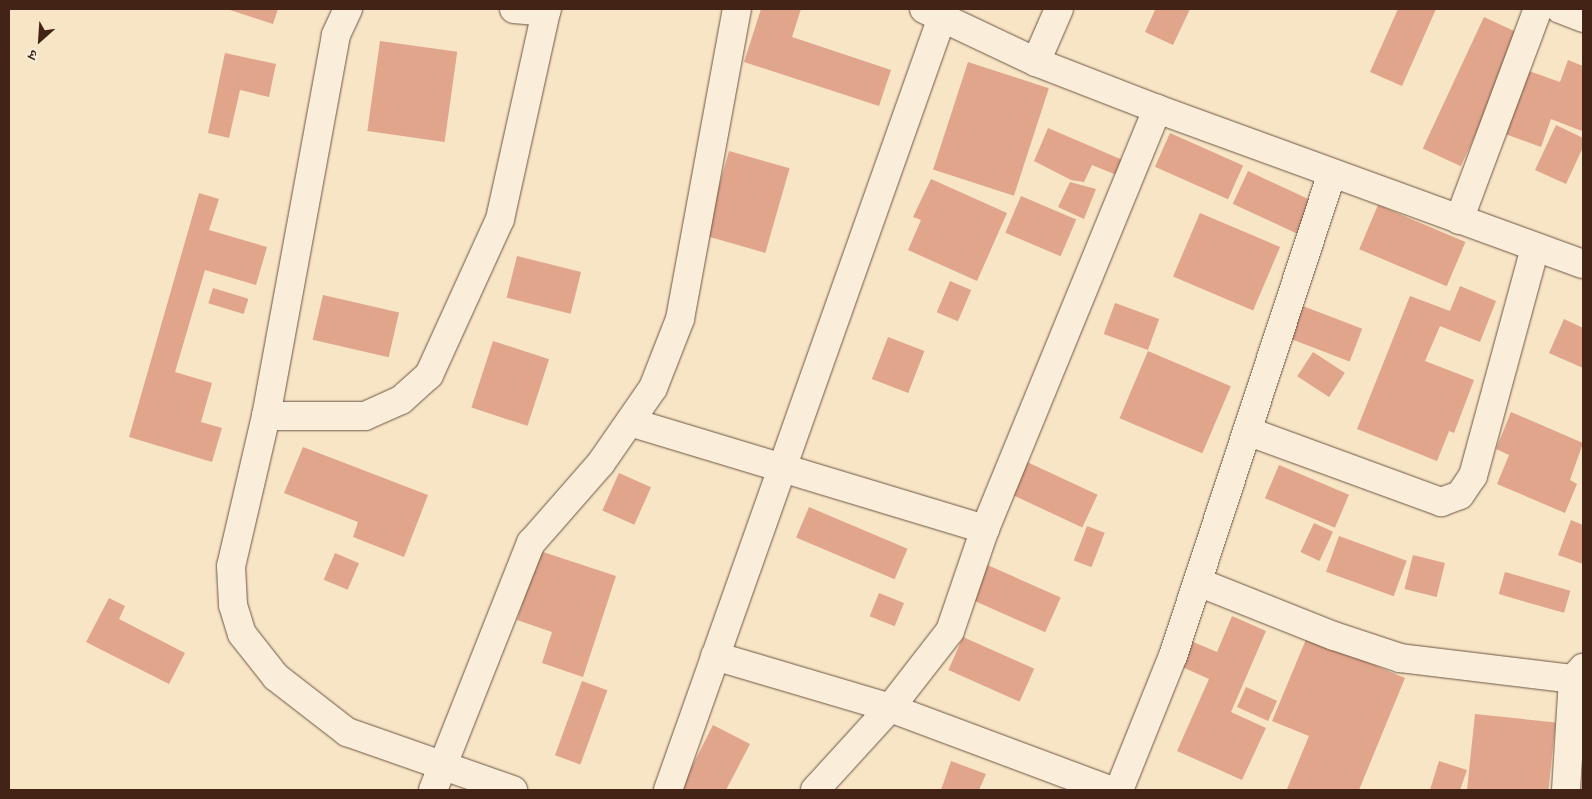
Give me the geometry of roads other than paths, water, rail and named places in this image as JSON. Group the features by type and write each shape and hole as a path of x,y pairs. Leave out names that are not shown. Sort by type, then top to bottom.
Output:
{"street":[{"path":"348,9 336,35 266,416 231,566 233,605 242,634 276,677 347,732 438,778 513,790"},
{"path":"266,416 365,416 401,400 429,375 500,219 547,11 514,9"},
{"path":"438,778 531,543 601,463 653,388 680,320 737,9"},
{"path":"1036,62 1059,9"},
{"path":"1459,220 1538,9"},
{"path":"1560,9 1583,18"},
{"path":"668,790 782,469 933,13 1036,62 1157,109 1583,264"},
{"path":"816,790 890,708 950,631 985,529 1157,109"},
{"path":"1119,790 1173,656 1332,173"},
{"path":"1247,431 1441,502 1460,495 1473,476 1535,248"},
{"path":"630,422 985,529"},
{"path":"1198,582 1334,636 1400,658 1578,673 1566,790"},
{"path":"716,656 890,708 1109,790"}]}
